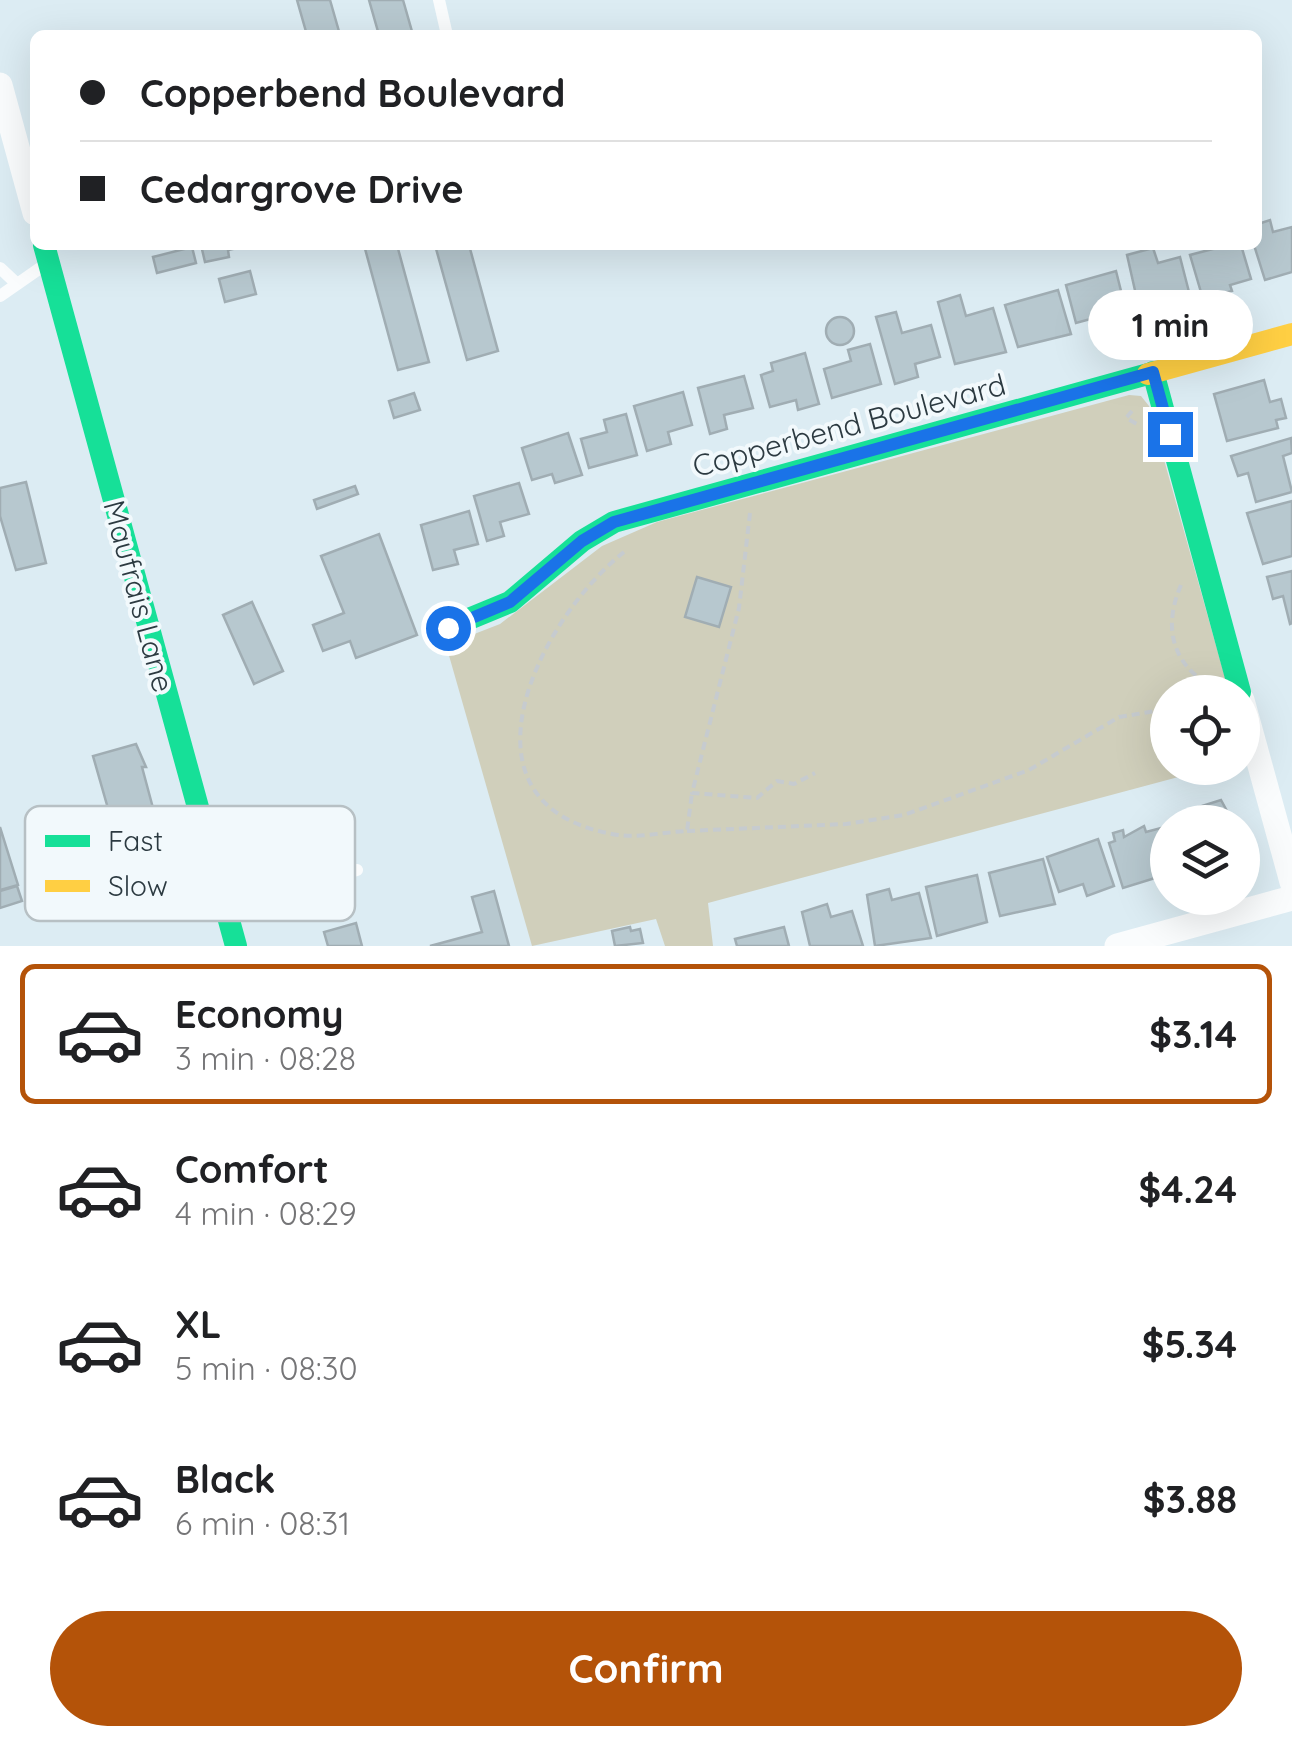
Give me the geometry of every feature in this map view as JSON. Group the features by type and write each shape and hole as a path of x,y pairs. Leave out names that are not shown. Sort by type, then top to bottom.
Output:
{"street":[{"path":"0,84 30,195"},
{"name":"Maufrais Lane","path":"46,254 198,806"},
{"name":"Copperbend Boulevard","path":"448,628 510,602 582,541 614,522 1292,334"},
{"path":"1153,372 1235,675"},
{"path":"1260,766 1292,882"},
{"path":"1116,946 1292,898"},
{"name":"Maufrais Lane","path":"229,921 236,946"}],"lane":[{"path":"438,0 446,30"},
{"path":"0,296 46,254"},
{"path":"0,268 16,283"}],"path":[{"path":"687,832 692,793 744,580 750,507 733,512"},
{"path":"630,548 564,614 532,670 520,713 527,771 554,808 597,830 619,835 687,832 846,824 904,815 1029,770 1119,718 1150,712"},
{"path":"692,793 758,798 776,781 794,784 815,773"}],"green space":[{"path":"1129,395 1141,396 1149,406 1224,675 1150,675 1150,785 708,903 713,946 665,946 656,919 532,946 446,645 500,624 602,546 657,522"}],"building":[{"path":"297,0 330,0 339,30 306,30"},
{"path":"369,0 403,0 412,30 378,30"},
{"path":"1270,220 1273,232 1292,227 1292,272 1265,280 1256,250 1262,250 1262,223"},
{"path":"193,250 196,263 157,273 153,257"},
{"path":"202,250 228,250 229,257 205,262"},
{"path":"365,250 398,250 429,362 398,370"},
{"path":"436,250 470,250 498,351 467,360"},
{"path":"1154,250 1158,263 1180,257 1189,292 1162,299 1165,310 1141,317 1127,255"},
{"path":"1209,250 1242,250 1251,279 1230,285 1232,291 1203,299 1190,255"},
{"path":"250,271 256,294 225,302 219,279"},
{"path":"1116,271 1128,319 1108,325 1105,315 1076,323 1066,285"},
{"path":"1058,290 1071,334 1018,347 1005,305"},
{"path":"960,295 966,316 993,308 1006,352 955,364 938,302"},
{"path":"896,312 902,333 931,325 940,357 915,364 918,377 895,384 876,317"},
{"path":"1163,314 1169,336 1152,341 1146,319"},
{"path":"840,317 850,321 854,331 850,341 840,345 830,341 826,331 830,321"},
{"path":"870,344 881,384 832,398 824,369 851,361 848,350"},
{"path":"805,353 819,404 798,410 796,400 770,407 761,375 773,371 771,363"},
{"path":"744,376 753,408 724,415 727,429 710,434 698,388"},
{"path":"1264,380 1270,402 1281,399 1286,418 1276,420 1278,428 1227,441 1214,394"},
{"path":"683,392 692,425 668,432 671,444 647,451 634,406"},
{"path":"414,393 420,410 394,418 389,401"},
{"path":"626,414 637,455 589,468 581,439 607,432 604,420"},
{"path":"568,433 582,475 555,483 552,474 532,480 522,448"},
{"path":"1291,438 1292,453 1283,456 1292,492 1256,502 1248,473 1238,476 1231,456"},
{"path":"26,482 46,563 16,570 0,516 0,488"},
{"path":"519,483 529,514 500,522 504,536 487,541 474,496"},
{"path":"355,486 358,494 317,509 314,500"},
{"path":"1292,501 1292,556 1263,564 1247,513"},
{"path":"469,511 478,544 454,550 458,564 433,570 421,525"},
{"path":"379,534 417,635 356,658 350,641 323,651 313,625 344,613 321,556"},
{"path":"1292,571 1290,624 1283,596 1273,599 1267,577"},
{"path":"697,577 731,587 719,627 685,617"},
{"path":"252,602 283,671 254,684 223,615"},
{"path":"136,744 146,767 142,767 152,806 107,806 93,756"},
{"path":"1144,826 1146,832 1150,831 1150,880 1123,888 1109,843 1115,841 1113,833 1123,830 1124,837"},
{"path":"0,827 18,885 0,890"},
{"path":"1098,839 1114,886 1087,896 1083,884 1059,892 1047,857"},
{"path":"1043,859 1055,904 1000,916 989,873"},
{"path":"977,875 987,922 937,936 926,887"},
{"path":"17,886 22,901 0,908 0,891"},
{"path":"889,889 892,900 919,893 931,938 875,946 867,895"},
{"path":"494,891 509,946 430,946 482,932 472,897"},
{"path":"827,904 831,917 852,911 863,946 810,946 802,912"},
{"path":"356,923 362,946 328,946 324,932"},
{"path":"630,927 631,931 640,929 643,943 615,946 612,931"},
{"path":"784,927 789,946 737,946 735,939"}],"traffic: fast":[{"path":"45,250 198,806"},
{"path":"1153,372 1235,675"},
{"path":"447,628 510,602 582,541 614,522 1148,374"},
{"path":"229,921 236,946"}],"traffic: slow":[{"path":"1148,374 1292,334"}],"route":[{"path":"448,628 510,602 582,541 614,522 1153,372 1170,434"}]}
